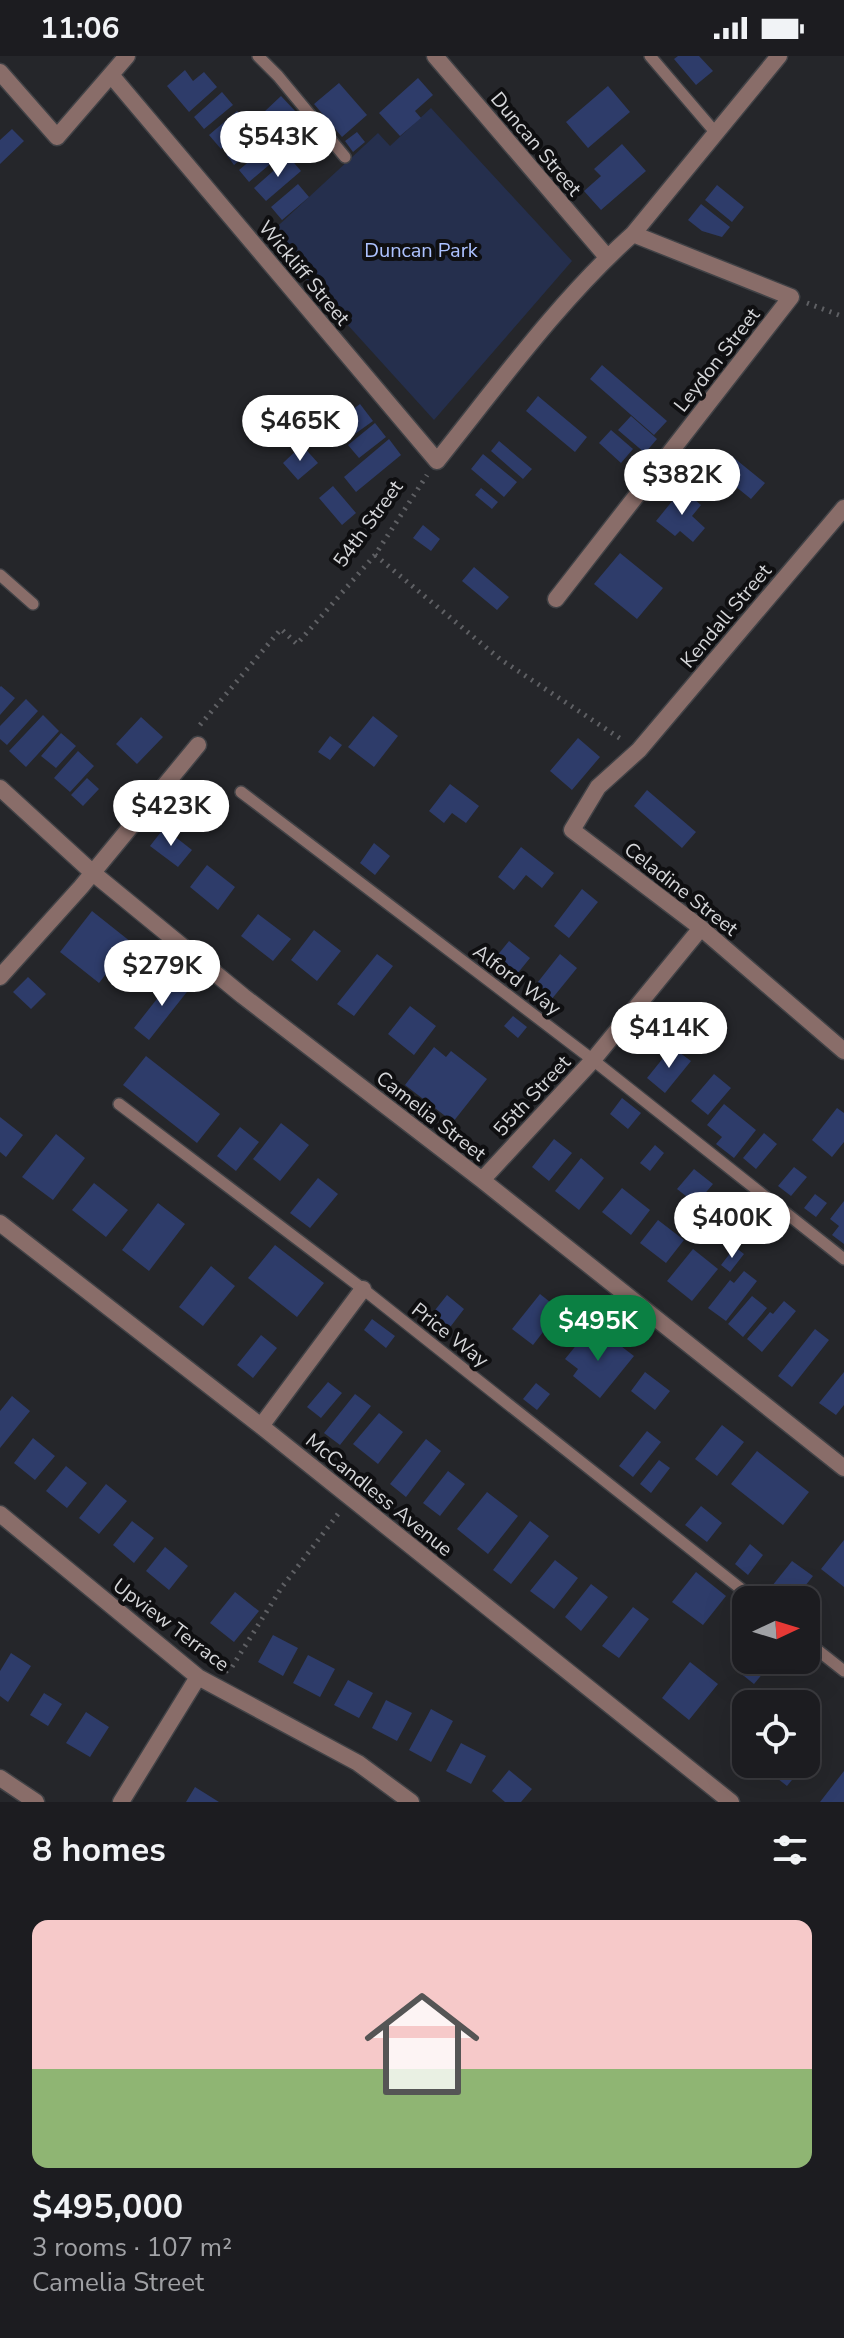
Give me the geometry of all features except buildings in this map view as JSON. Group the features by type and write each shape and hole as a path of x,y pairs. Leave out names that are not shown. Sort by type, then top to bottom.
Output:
{"street":[{"path":"0,72 57,137 127,56"},
{"name":"Duncan Street","path":"435,56 607,257"},
{"path":"437,461 567,301 633,234 779,56"},
{"name":"Wickliff Street","path":"111,75 437,461"},
{"path":"633,234 791,297"},
{"name":"Leydon Street","path":"556,599 791,297"},
{"name":"Kendall Street","path":"639,750 844,508"},
{"path":"0,977 93,873 198,745"},
{"name":"Celadine Street","path":"639,750 598,787 572,830 701,928 844,1051"},
{"name":"Camelia Street","path":"0,788 93,873 243,996 482,1180 844,1468"},
{"name":"55th Street","path":"482,1180 593,1060 701,928"},
{"name":"McCandless Avenue","path":"0,1223 261,1426 731,1802"},
{"path":"261,1426 363,1289"},
{"name":"Upview Terrace","path":"0,1514 198,1677 358,1763 411,1802"},
{"path":"121,1802 198,1677"},
{"path":"0,1778 36,1802"}],"lane":[{"path":"258,56 345,157"},
{"path":"650,56 715,132"},
{"path":"0,575 33,604"},
{"name":"Alford Way","path":"241,792 593,1060 844,1259"},
{"name":"Price Way","path":"119,1104 363,1289 737,1586"},
{"path":"820,1652 844,1671"}],"path":[{"path":"791,297 844,317"},
{"name":"54th Street","path":"198,745 189,738 281,629 297,644 375,555 437,461"},
{"path":"375,555 500,659 639,750"},
{"path":"198,1677 230,1670 282,1587 336,1515"}],"green space":[{"name":"Duncan Park","path":"431,108 572,261 434,420 267,236 378,133 390,146"}]}
